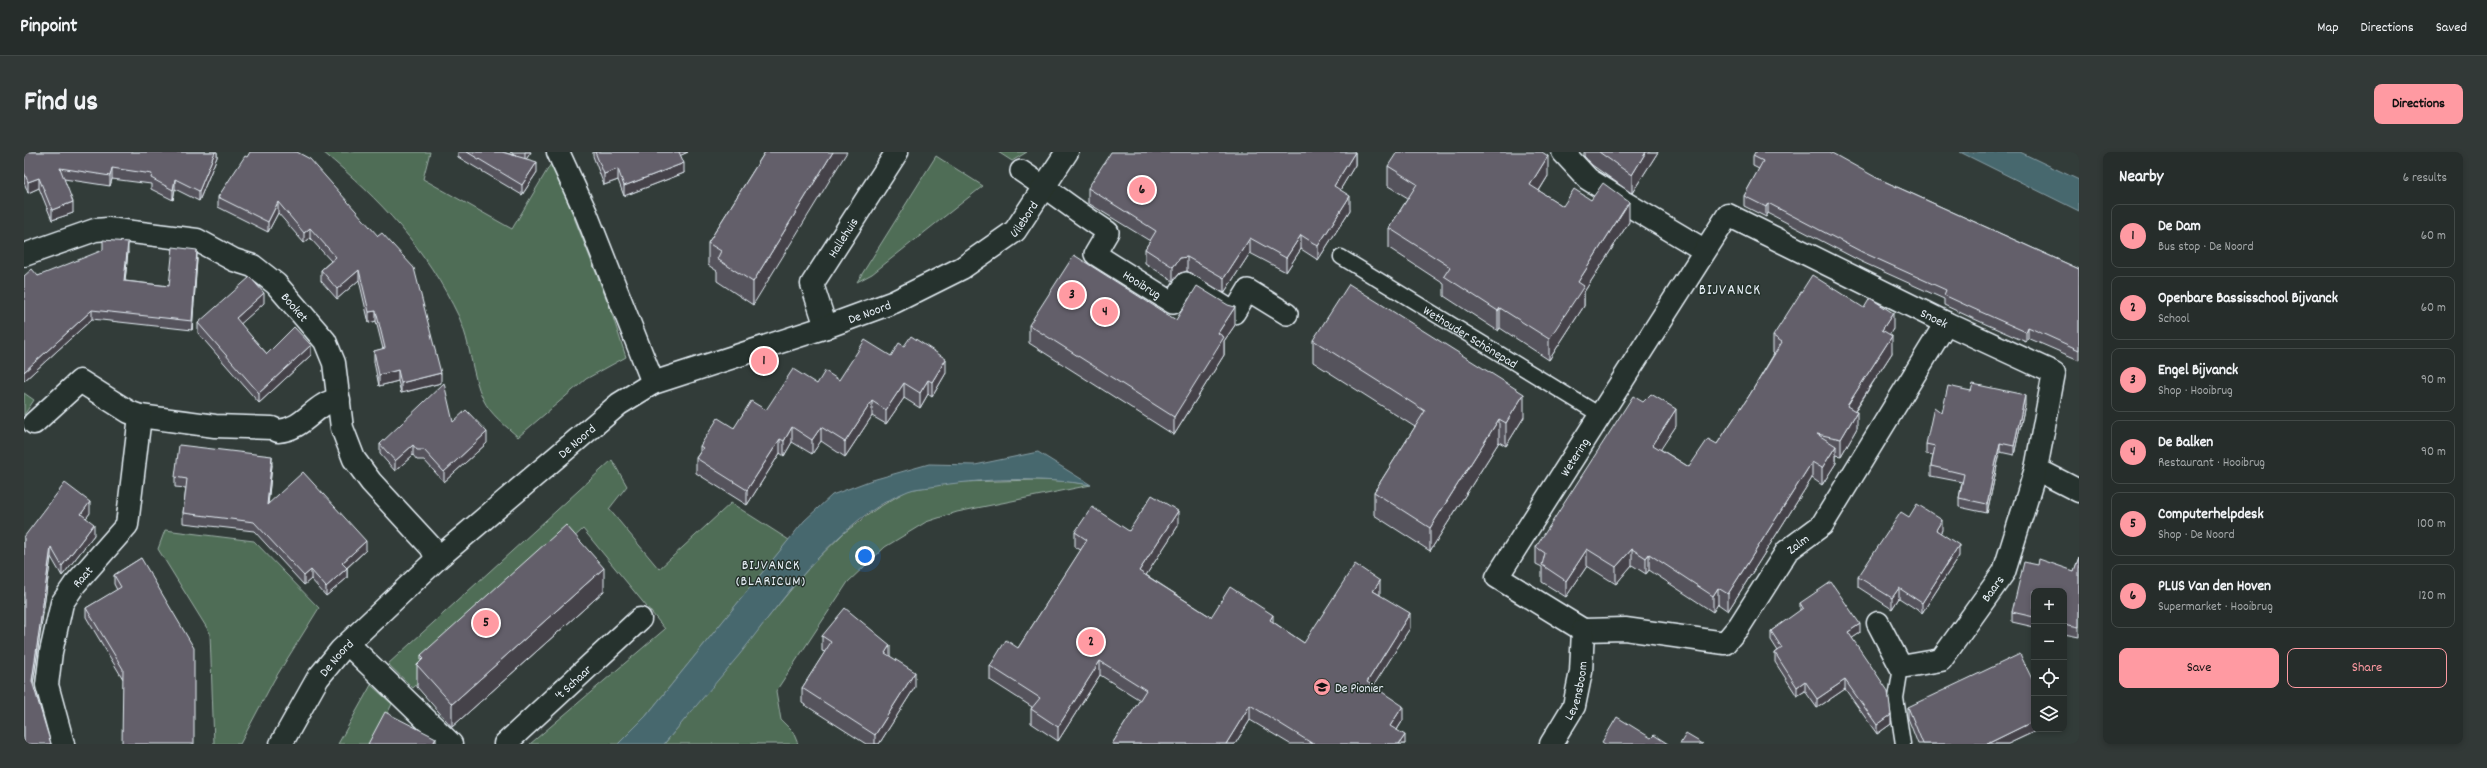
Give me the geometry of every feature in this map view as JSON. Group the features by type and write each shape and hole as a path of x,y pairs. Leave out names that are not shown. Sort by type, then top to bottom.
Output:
{"street":[{"path":"558,152 586,213 653,383"},
{"name":"Hallehuis","path":"826,327 812,284 897,152"},
{"name":"Uilebord","path":"962,268 1016,231 1067,152"},
{"path":"1562,152 1588,179 1704,250"},
{"name":"Hooibrug","path":"1021,171 1060,196 1083,217 1108,232 1095,254 1173,303 1186,283 1234,313 1248,290 1287,314"},
{"name":"Wetering","path":"1583,630 1498,577 1728,214"},
{"name":"Snoek","path":"1728,214 1946,322 2054,373 2036,469"},
{"name":"Booket","path":"24,255 102,229 190,238 204,243 227,256 253,266 269,278 319,333 334,363 342,428 354,459 368,479 431,547 437,559"},
{"name":"De Noord","path":"282,744 318,678 348,644 437,559 619,404 653,383 826,327 894,302 962,268"},
{"name":"Zalm","path":"1583,630 1625,629 1725,643 1740,625 1787,551 1822,525 1946,322"},
{"path":"34,423 80,381 129,412 140,416 215,426 272,428 278,431 298,426 328,401 339,400"},
{"name":"Raat","path":"63,744 47,685 51,652 62,603 75,584 127,525 140,416"},
{"path":"2036,469 2079,491"},
{"name":"Baars","path":"1901,667 1941,660 2004,572 2036,469"},
{"name":"'t Schaar","path":"505,744 640,619"},
{"path":"1878,623 1901,667"},
{"name":"Levensboom","path":"1551,744 1574,706 1581,672 1583,630"},
{"path":"348,644 451,744"}],"lane":[{"name":"Wethouder Schönepad","path":"1341,257 1600,415"},
{"path":"1901,667 1896,698 1903,744"}],"green space":[{"path":"323,152 430,152 423,179 512,229 552,162 610,308 626,357 586,379 518,437 494,415 483,399 459,317 446,292 417,247 383,207"},
{"path":"998,152 1027,152 1012,161"},
{"path":"936,156 983,186 872,274 857,282"},
{"path":"24,393 34,400 24,415"},
{"path":"612,460 627,486 609,509 659,569 731,503 789,540 646,716 618,744 530,744 665,629 583,529 413,688 388,664"},
{"path":"1037,480 1065,481 1091,485 957,512 926,522 885,547 848,582 776,691 781,720 793,732 798,744 664,744 812,564 845,532 876,509 908,490 958,482"},
{"path":"165,530 254,541 319,608 274,680 240,744 214,744 210,633 158,549"},
{"path":"371,685 392,704 372,744 338,744"}],"water":[{"path":"1960,152 2020,152 2079,180 2079,211"},
{"path":"1038,452 1091,485 1072,482 1032,480 990,480 914,489 883,503 859,520 836,540 794,585 740,654 664,744 618,744 646,716 804,521 832,495 869,481 929,464 975,465"}],"building":[{"path":"24,152 215,152 199,191 175,179 173,190 151,178 152,174 112,168 110,176 60,168 73,202 52,210 39,178 28,182 24,172"},
{"path":"250,152 297,152 310,159 378,236 382,233 414,268 441,373 401,383 398,370 379,375 374,351 385,348 376,311 369,312 359,270 337,289 321,270 336,257 310,228 304,233 278,202 268,222 218,197 245,156 247,157"},
{"path":"467,152 502,152 537,162 522,185"},
{"path":"595,152 679,152 684,163 624,186 618,169 604,174"},
{"path":"765,152 833,152 753,282 717,259 721,251 708,243"},
{"path":"1111,152 1355,152 1334,186 1350,196 1318,246 1301,235 1286,258 1250,238 1224,278 1187,257 1180,258 1173,267 1145,249 1156,231 1088,188"},
{"path":"1397,152 1542,152 1548,156 1530,185 1563,206 1574,189 1591,200 1603,183 1629,202 1578,282 1584,286 1549,339 1500,308 1498,311 1444,276 1450,267 1389,228 1417,184 1388,166"},
{"path":"1599,152 1646,152 1632,175"},
{"path":"1755,152 1830,152 1877,178 2079,269 2079,350 2028,327 2026,332 1972,308 1944,295 1946,290 1862,252 1768,203 1766,207 1744,196 1763,161 1753,156"},
{"path":"103,240 128,242 124,281 169,286 173,247 197,250 192,321 92,310 24,372 24,276 32,269 38,276 103,250"},
{"path":"1074,255 1176,320 1197,286 1228,305 1235,307 1218,333 1224,337 1174,417 1029,325"},
{"path":"1812,275 1864,308 1870,298 1893,313 1882,330 1892,336 1847,406 1857,412 1841,439 1817,434 1836,446 1822,468 1812,462 1728,594 1718,588 1713,596 1649,554 1646,558 1632,549 1616,567 1587,549 1566,581 1542,565 1545,553 1536,547 1633,396 1643,402 1651,394 1676,409 1653,445 1689,467 1708,439 1717,444 1749,396 1782,342 1773,336"},
{"path":"250,277 264,293 236,318 267,354 294,327 311,345 259,393 198,323"},
{"path":"1349,284 1524,394 1506,423 1499,419 1430,528 1374,492 1425,411 1313,340"},
{"path":"911,336 946,359 932,382 928,380 920,393 904,383 886,410 872,401 845,442 821,427 812,440 792,427 784,441 780,439 747,490 696,458 703,448 700,446 718,418 734,428 751,401 766,410 793,369 817,384 825,371 839,380 865,340 891,356 899,343 904,346"},
{"path":"444,383 453,422 466,410 487,432 444,472 424,450 417,450 413,445 395,461 380,444"},
{"path":"1973,384 2025,395 2014,446 2000,443 1987,504 1959,498 1964,474 1931,466 1935,446 1926,444 1934,407 1942,413 1948,386 1971,391"},
{"path":"179,445 272,456 267,505 303,472 366,541 342,563 347,568 326,587 311,570 304,576 254,522 183,513 187,479 175,477"},
{"path":"65,483 90,502 81,514 94,524 62,566 51,547 32,681 51,744 24,744 24,537"},
{"path":"1152,495 1178,511 1139,571 1211,617 1230,587 1273,615 1270,620 1304,643 1355,564 1380,581 1373,591 1410,613 1367,682 1403,706 1390,726 1405,735 1399,744 1313,744 1250,705 1226,744 1112,744 1146,690 1100,661 1058,727 1031,709 1040,698 990,666 1006,640 1018,648 1087,540 1075,532 1092,507 1129,531"},
{"path":"1917,504 1942,520 1936,530 1959,545 1922,603 1899,588 1892,598 1858,577 1901,512 1909,517"},
{"path":"566,525 604,568 452,704 417,665 424,658 421,655"},
{"path":"2079,557 2079,627 2067,625 2067,588 2031,588 2031,616 2012,612 2024,562 2038,565 2039,559 2074,571"},
{"path":"141,558 194,648 194,744 122,744 123,669 86,608 121,587 114,575"},
{"path":"1831,582 1860,624 1848,632 1888,691 1891,715 1877,725 1845,680 1817,699 1805,681 1797,687 1775,653 1782,648 1771,631 1803,608 1800,603"},
{"path":"845,608 890,645 885,653 915,672 875,735 802,688 831,642 822,636"},
{"path":"2020,654 2031,677 2031,722 1987,744 1923,744 1908,707"},
{"path":"385,712 436,738 433,744 368,744"},
{"path":"1617,717 1651,738 1654,735 1668,744 1605,744 1602,742"},
{"path":"1686,734 1703,744 1680,744"}],"place":[{"name":"PLUS Van den Hoven","path":"1142,190"},
{"name":"Engel Bijvanck","path":"1072,295"},
{"name":"De Balken","path":"1105,312"},
{"name":"De Dam","path":"764,361"},
{"name":"Computerhelpdesk","path":"486,623"},
{"name":"Openbare Bassisschool Bijvanck","path":"1091,642"},
{"name":"De Pionier","path":"1322,687"}],"district":[{"name":"BIJVANCK","path":"1730,289"},
{"name":"BIJVANCK (BLARICUM)","path":"771,572"}]}
